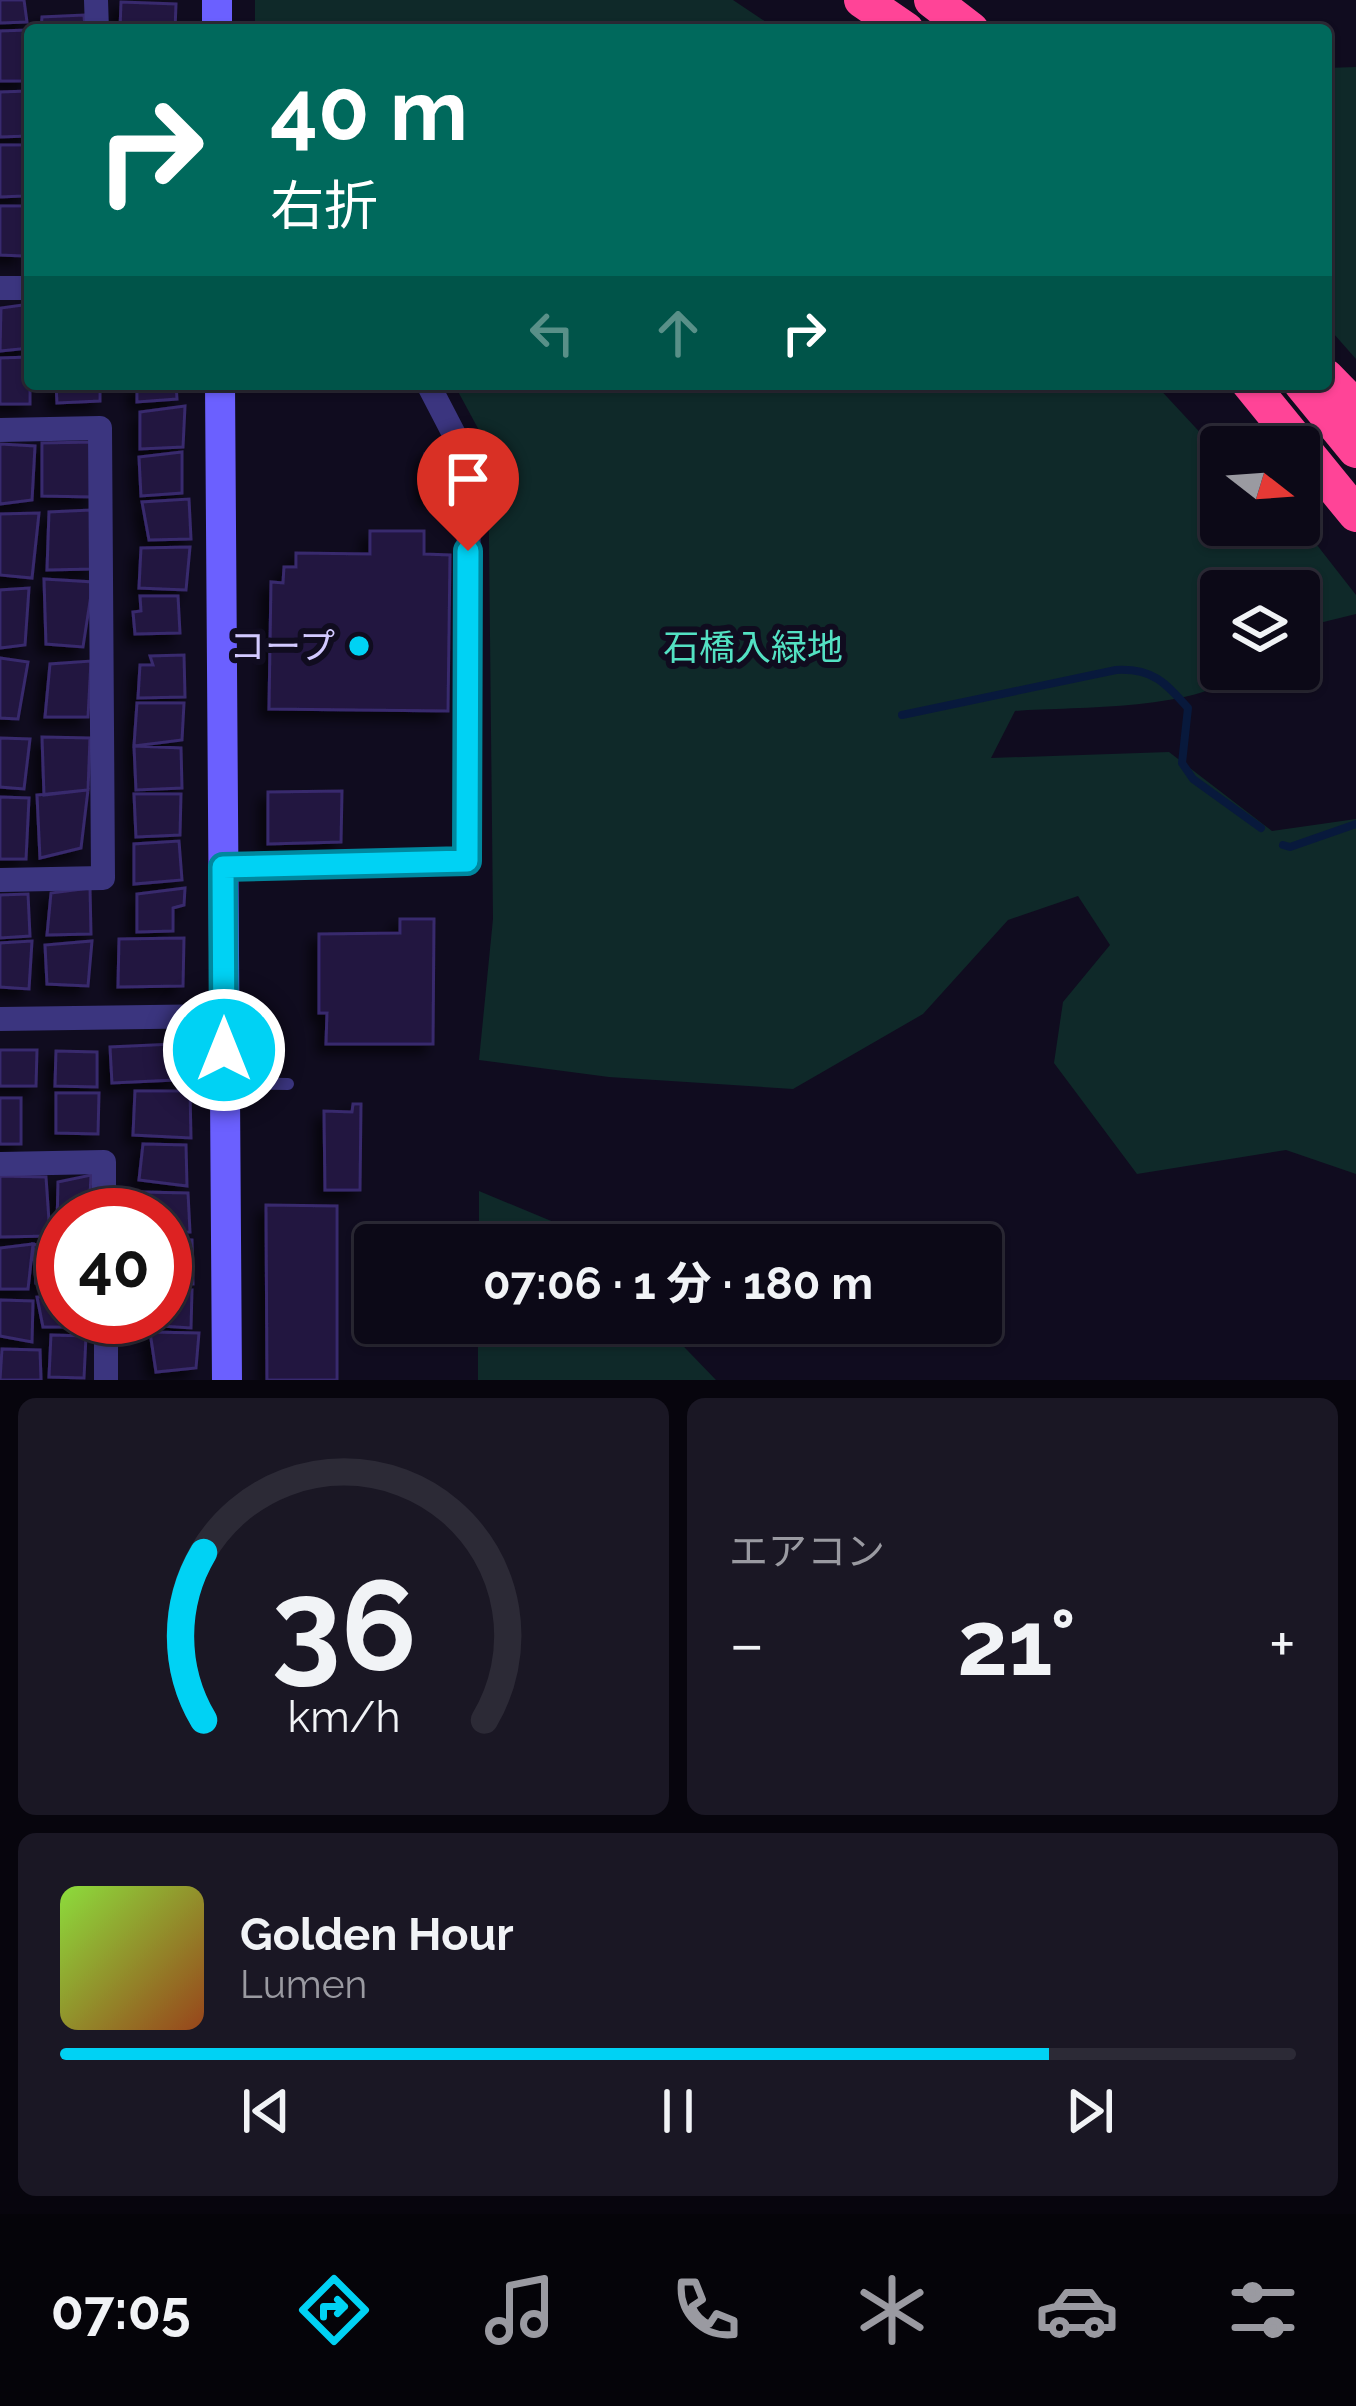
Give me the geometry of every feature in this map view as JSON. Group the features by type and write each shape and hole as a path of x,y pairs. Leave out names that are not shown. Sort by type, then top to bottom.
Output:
{"highway":[{"path":"862,0 897,24"},
{"path":"932,0 963,24"},
{"path":"1332,383 1356,408"},
{"path":"1255,390 1356,514"},
{"path":"1307,390 1356,450"}],"street":[{"path":"220,390 226,1380"},
{"path":"223,867 467,861 469,463 431,390"},
{"path":"0,430 100,428 103,878 0,880"},
{"path":"0,1019 224,1016"},
{"path":"0,1164 104,1162 104,1188"},
{"path":"106,1344 106,1380"}],"lane":[{"path":"224,1083 288,1084"}],"green space":[{"path":"255,0 733,0 769,24 255,24"},
{"path":"1356,67 1356,359 1332,332 1332,68"},
{"name":"石橋入緑地","path":"457,390 1161,390 1200,432 1200,546 1318,546 1356,595 1356,614 1320,623 1320,570 1200,570 1200,690 1208,690 1137,704 1015,711 991,758 1169,752 1272,831 1356,819 1356,1174 1286,1150 1137,1174 1054,1063 1063,1002 1110,945 1078,896 1008,920 923,1014 793,1089 609,1077 479,1060 493,919 488,447"},
{"path":"479,1191 558,1224 479,1224"},
{"path":"478,1344 681,1344 716,1380 478,1380"}],"building":[{"path":"0,0 24,0 27,22 0,23"},
{"path":"121,2 176,4 175,24 120,24"},
{"path":"84,15 85,24 41,24 42,17"},
{"path":"24,30 24,81 0,81 0,31"},
{"path":"24,91 24,136 0,137 0,92"},
{"path":"0,145 24,145 23,196 0,197"},
{"path":"0,206 24,206 23,256 0,255"},
{"path":"24,305 24,349 0,351 1,308"},
{"path":"24,357 24,390 30,390 30,404 0,404 0,358"},
{"path":"56,390 100,390 100,401 57,403"},
{"path":"137,390 176,390 177,399 137,402"},
{"path":"185,406 183,447 140,449 140,412"},
{"path":"94,442 93,497 42,496 42,443"},
{"path":"0,444 35,446 32,500 0,504"},
{"path":"182,452 182,493 141,496 139,457"},
{"path":"425,454 449,454 449,496 425,496"},
{"path":"189,499 191,539 149,540 142,502"},
{"path":"91,510 93,569 47,570 49,512"},
{"path":"39,513 32,578 0,575 0,514"},
{"name":"コープ","path":"370,531 424,531 424,554 450,555 448,711 269,709 271,582 283,583 284,567 296,567 296,553 370,554"},
{"path":"190,547 186,590 139,588 141,548"},
{"path":"44,579 93,582 83,647 46,644"},
{"path":"29,588 25,645 0,648 0,590"},
{"path":"140,596 178,596 180,633 135,634 133,612 141,611"},
{"path":"184,655 185,697 138,698 140,665 153,665 150,656"},
{"path":"0,658 28,662 18,719 0,718"},
{"path":"91,661 88,717 45,717 50,664"},
{"path":"137,703 184,703 182,740 134,746"},
{"path":"42,737 90,738 88,790 44,795"},
{"path":"0,738 30,739 24,789 0,787"},
{"path":"134,746 181,748 182,788 136,790"},
{"path":"88,790 81,848 40,858 37,795"},
{"path":"342,791 341,842 268,844 268,792"},
{"path":"134,794 181,794 180,835 136,837"},
{"path":"0,797 29,798 26,859 0,859"},
{"path":"179,841 182,880 134,884 134,844"},
{"path":"90,888 91,934 47,935 51,893"},
{"path":"185,888 184,905 173,908 173,931 137,932 137,894"},
{"path":"28,894 30,936 0,938 0,895"},
{"path":"400,919 434,919 433,1044 326,1044 327,1013 319,1013 319,934 400,933"},
{"path":"184,938 183,986 118,987 119,939"},
{"path":"32,941 29,989 0,987 0,943"},
{"path":"92,941 88,986 47,984 45,945"},
{"path":"174,1044 175,1080 112,1083 110,1047"},
{"path":"0,1050 37,1050 36,1086 0,1086"},
{"path":"56,1051 97,1052 97,1087 55,1086"},
{"path":"135,1091 190,1091 191,1138 133,1135"},
{"path":"56,1093 99,1093 98,1134 56,1133"},
{"path":"0,1098 21,1098 21,1144 0,1144"},
{"path":"353,1104 361,1104 360,1190 325,1190 324,1111 352,1112"},
{"path":"143,1144 186,1145 187,1186 139,1180"},
{"path":"91,1175 90,1188 58,1188 58,1182"},
{"path":"0,1176 46,1177 47,1188 36,1188 36,1236 0,1237"},
{"path":"266,1205 337,1206 337,1380 267,1380"},
{"path":"33,1244 28,1289 0,1289 0,1248"},
{"path":"0,1300 33,1301 32,1342 0,1336"},
{"path":"192,1333 199,1333 196,1368 156,1372 152,1344 192,1344"},
{"path":"51,1344 86,1344 84,1378 49,1377"},
{"path":"2,1349 40,1350 41,1380 0,1380"}],"waterway":[{"path":"902,715 1116,670 1149,674 1188,708 1182,763 1193,779 1261,828"},
{"path":"1283,845 1290,847 1356,824"}],"place":[{"name":"コープ","path":"359,646"}],"route":[{"path":"224,1050 223,867 467,861 468,551"}]}
